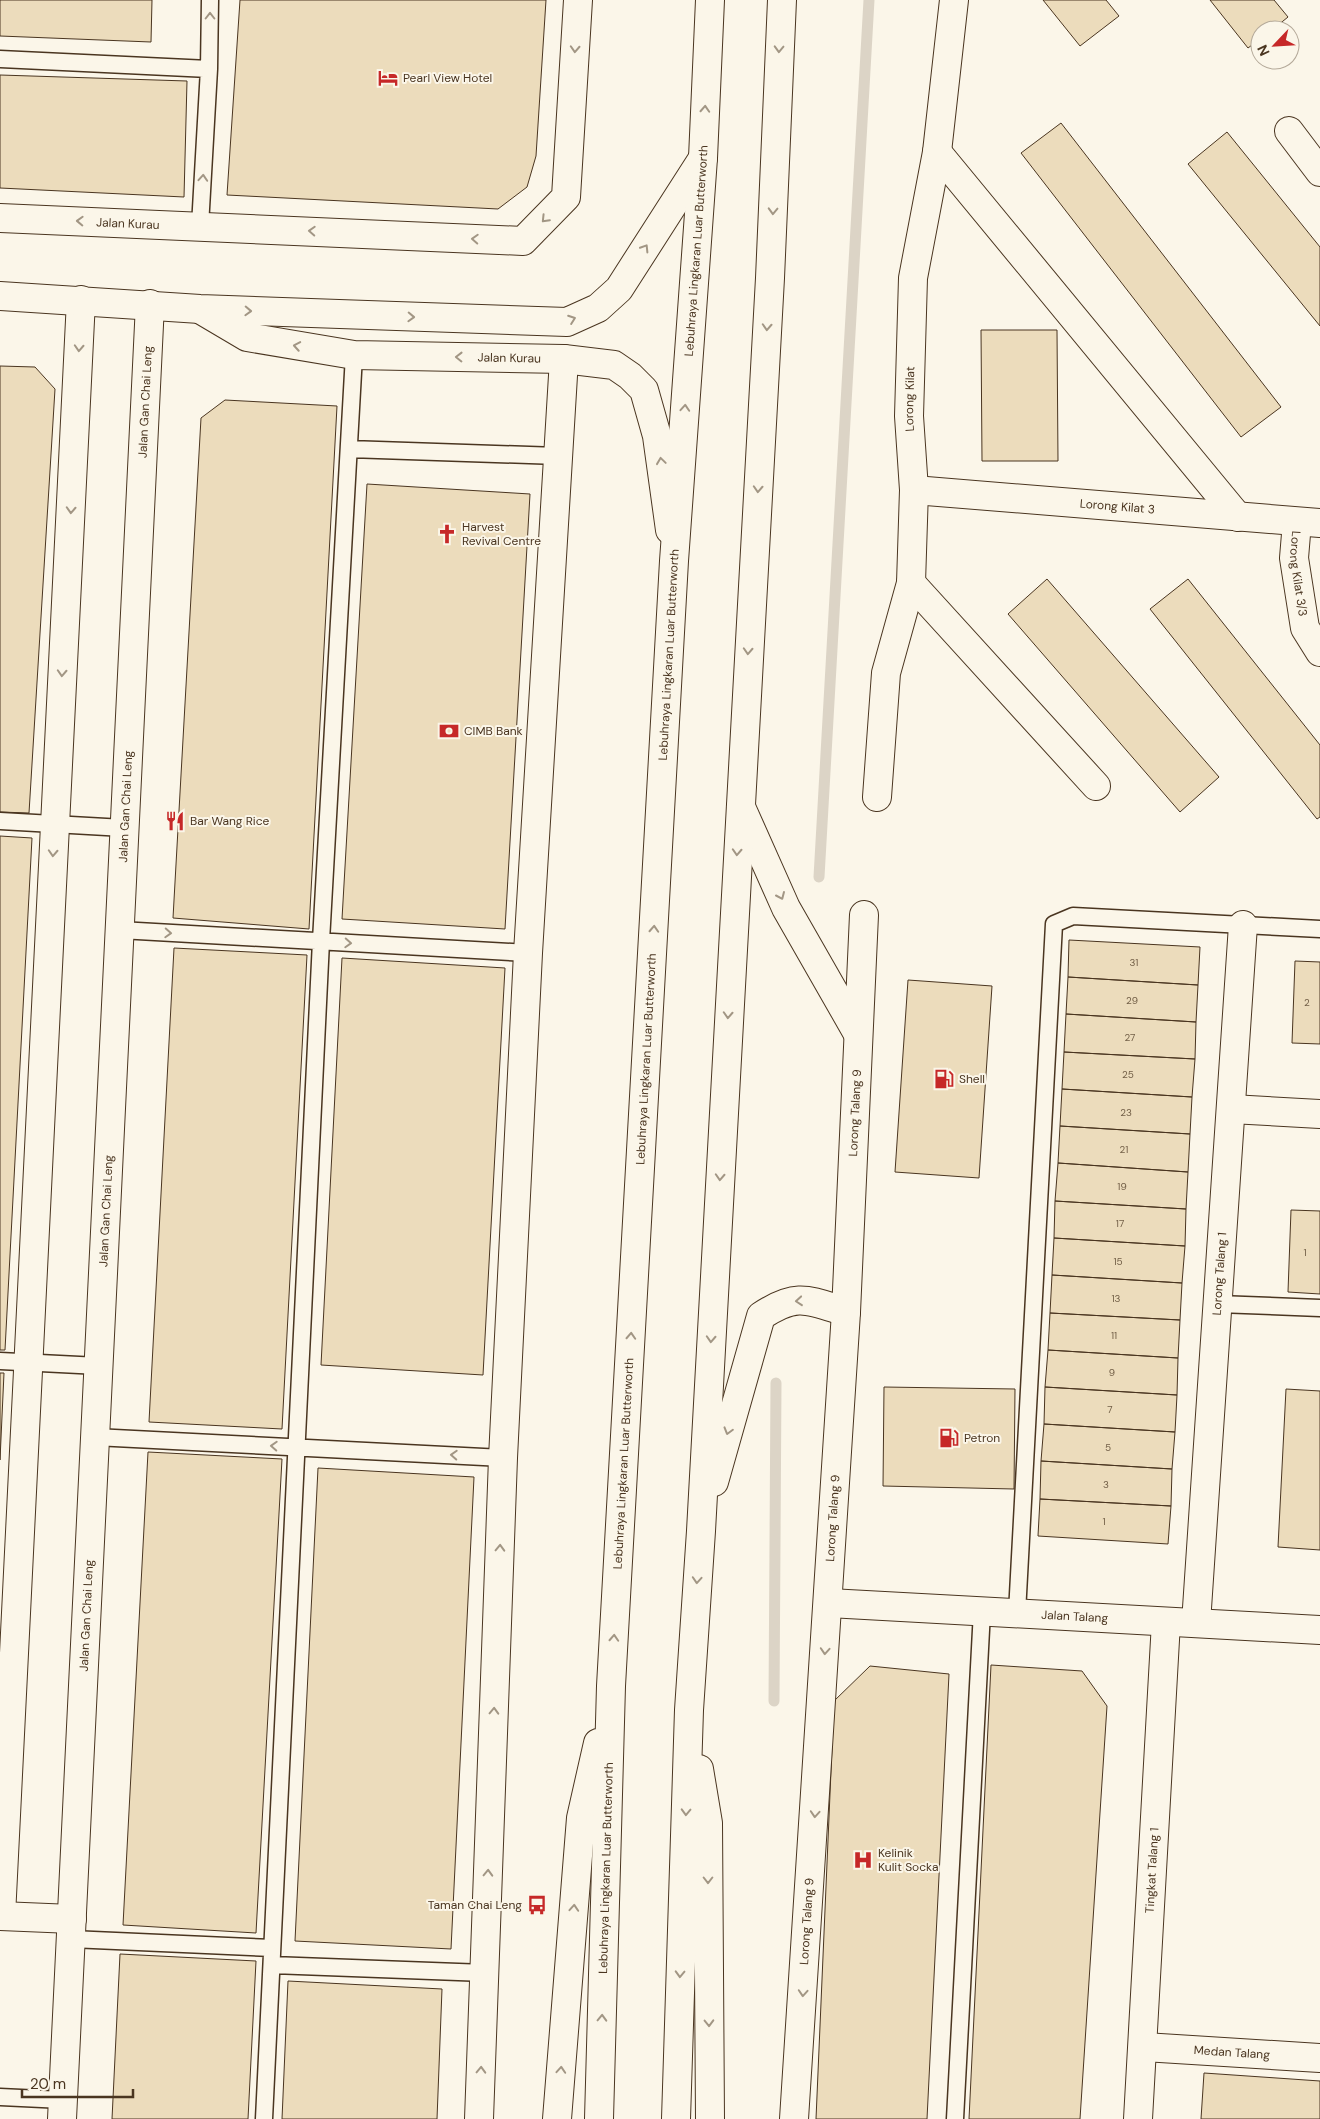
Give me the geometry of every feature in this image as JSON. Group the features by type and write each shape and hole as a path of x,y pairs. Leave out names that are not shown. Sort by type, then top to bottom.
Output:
{"main road":[{"name":"Jalan Kurau","path":"0,218 523,241 566,197 578,0"},
{"name":"Lebuhraya Lingkaran Luar Butterworth","path":"599,2119 611,1686 674,561 703,158 710,0"},
{"path":"676,2119 689,1710 701,1531 769,288 782,0"},
{"name":"Lorong Kilat","path":"877,797 886,673 911,583 914,490 909,416 913,278 937,152 954,0"},
{"path":"1289,131 1320,172"},
{"path":"937,152 1238,517"},
{"name":"Jalan Kurau","path":"0,296 150,304 200,309 567,322 598,308 619,289 703,158"},
{"path":"72,1929 0,1916 81,300"},
{"name":"Jalan Gan Chai Leng","path":"63,2110 150,304"},
{"name":"Jalan Kurau","path":"200,309 247,337 354,355 564,359 614,365 644,390 657,436 674,561"},
{"path":"479,2119 503,1458 528,953 564,359"},
{"name":"Lorong Kilat 3","path":"914,490 1308,522"},
{"name":"Lorong Kilat 3/3","path":"1308,522 1294,558 1305,628 1320,652"},
{"path":"911,583 1096,786"},
{"path":"740,804 786,908 858,1034"},
{"name":"Lorong Talang 9","path":"794,2119 829,1603 846,1312 864,915"},
{"name":"Lorong Talang 1","path":"1196,1624 1243,925"},
{"path":"1231,1109 1320,1114"},
{"path":"701,1531 761,1316 780,1303 805,1299 846,1312"},
{"name":"Jalan Talang","path":"829,1603 1320,1630"},
{"name":"Tingkat Talang 1","path":"1138,2119 1144,2047 1166,1622"},
{"path":"557,2119 581,1818 611,1686"},
{"path":"689,1710 708,1823 710,2119"},
{"name":"Medan Talang","path":"1144,2047 1320,2058"}],"lane":[{"path":"200,226 210,69 210,0"},
{"path":"0,59 210,69"},
{"path":"264,2119 321,942 354,355"},
{"path":"349,449 558,456"},
{"path":"0,821 124,828"},
{"path":"1017,1613 1054,924 1073,916 1320,929"},
{"path":"120,930 528,953"},
{"path":"1218,1304 1320,1308"},
{"path":"0,1361 99,1366"},
{"path":"95,1437 503,1458"},
{"path":"955,2119 982,1611"},
{"path":"72,1929 272,1948"},
{"path":"272,1965 485,1973"},
{"path":"0,2097 63,2110"}],"building":[{"path":"0,0 152,0 151,42 0,36"},
{"name":"Pearl View Hotel","path":"240,0 546,0 536,156 527,187 498,209 227,195"},
{"path":"1043,0 1106,0 1119,16 1080,46"},
{"path":"1210,0 1274,0 1288,17 1284,20 1250,20 1250,46 1248,48"},
{"path":"0,75 187,81 184,197 0,188"},
{"path":"1061,123 1281,407 1241,437 1021,153"},
{"path":"1227,132 1320,247 1320,326 1188,164"},
{"path":"981,330 1057,330 1058,461 982,461"},
{"path":"0,366 35,367 55,389 29,813 0,812"},
{"path":"225,400 337,406 309,929 173,918 201,418"},
{"path":"367,484 530,494 505,929 342,919"},
{"path":"1047,579 1219,777 1180,812 1008,614"},
{"path":"1188,579 1320,745 1320,817 1317,819 1150,609"},
{"path":"0,836 32,838 5,1350 0,1350"},
{"path":"1069,940 1200,947 1198,985 1068,977"},
{"path":"174,948 307,955 282,1429 149,1422"},
{"path":"342,958 505,968 483,1375 321,1365"},
{"path":"1295,961 1320,962 1320,1044 1292,1043"},
{"path":"1068,977 1198,985 1196,1022 1066,1014"},
{"name":"Shell","path":"908,980 992,986 979,1178 895,1172"},
{"path":"1066,1014 1196,1022 1195,1059 1064,1052"},
{"path":"1064,1052 1195,1059 1192,1097 1062,1089"},
{"path":"1062,1089 1192,1097 1190,1134 1060,1126"},
{"path":"1060,1126 1190,1134 1188,1172 1058,1163"},
{"path":"1058,1163 1188,1172 1186,1209 1055,1201"},
{"path":"1055,1201 1186,1209 1185,1246 1054,1238"},
{"path":"1291,1210 1320,1211 1320,1294 1288,1292"},
{"path":"1054,1238 1185,1246 1182,1283 1052,1275"},
{"path":"1052,1275 1182,1283 1180,1320 1050,1313"},
{"path":"1050,1313 1180,1320 1178,1358 1048,1350"},
{"path":"1048,1350 1178,1358 1177,1395 1045,1387"},
{"path":"0,1373 4,1373 0,1460"},
{"name":"Petron","path":"884,1387 1015,1389 1014,1489 883,1486"},
{"path":"1045,1387 1177,1395 1175,1432 1044,1424"},
{"path":"1286,1389 1320,1391 1320,1550 1278,1547"},
{"path":"1044,1424 1175,1432 1172,1469 1041,1461"},
{"path":"148,1452 282,1459 256,1933 123,1925"},
{"path":"1041,1461 1172,1469 1171,1506 1040,1499"},
{"path":"318,1468 474,1477 451,1949 295,1941"},
{"path":"1040,1499 1171,1506 1168,1544 1038,1536"},
{"path":"991,1665 1082,1671 1107,1706 1080,2119 969,2119"},
{"path":"870,1666 949,1674 927,2119 816,2119 834,1701"},
{"path":"120,1954 256,1961 248,2119 112,2119"},
{"path":"288,1981 442,1989 437,2119 282,2119"},
{"path":"1204,2073 1320,2081 1320,2119 1201,2119"}],"waterway":[{"path":"819,877 869,0"},
{"path":"774,1701 776,1383"}],"place":[{"name":"Pearl View Hotel","path":"388,78"},
{"name":"Harvest Revival Centre","path":"447,534"},
{"name":"CIMB Bank","path":"449,731"},
{"name":"Bar Wang Rice","path":"175,821"},
{"name":"Shell","path":"944,1079"},
{"name":"Petron","path":"949,1438"},
{"name":"Kelinik Kulit Socka","path":"863,1860"},
{"name":"Taman Chai Leng","path":"537,1905"}]}
